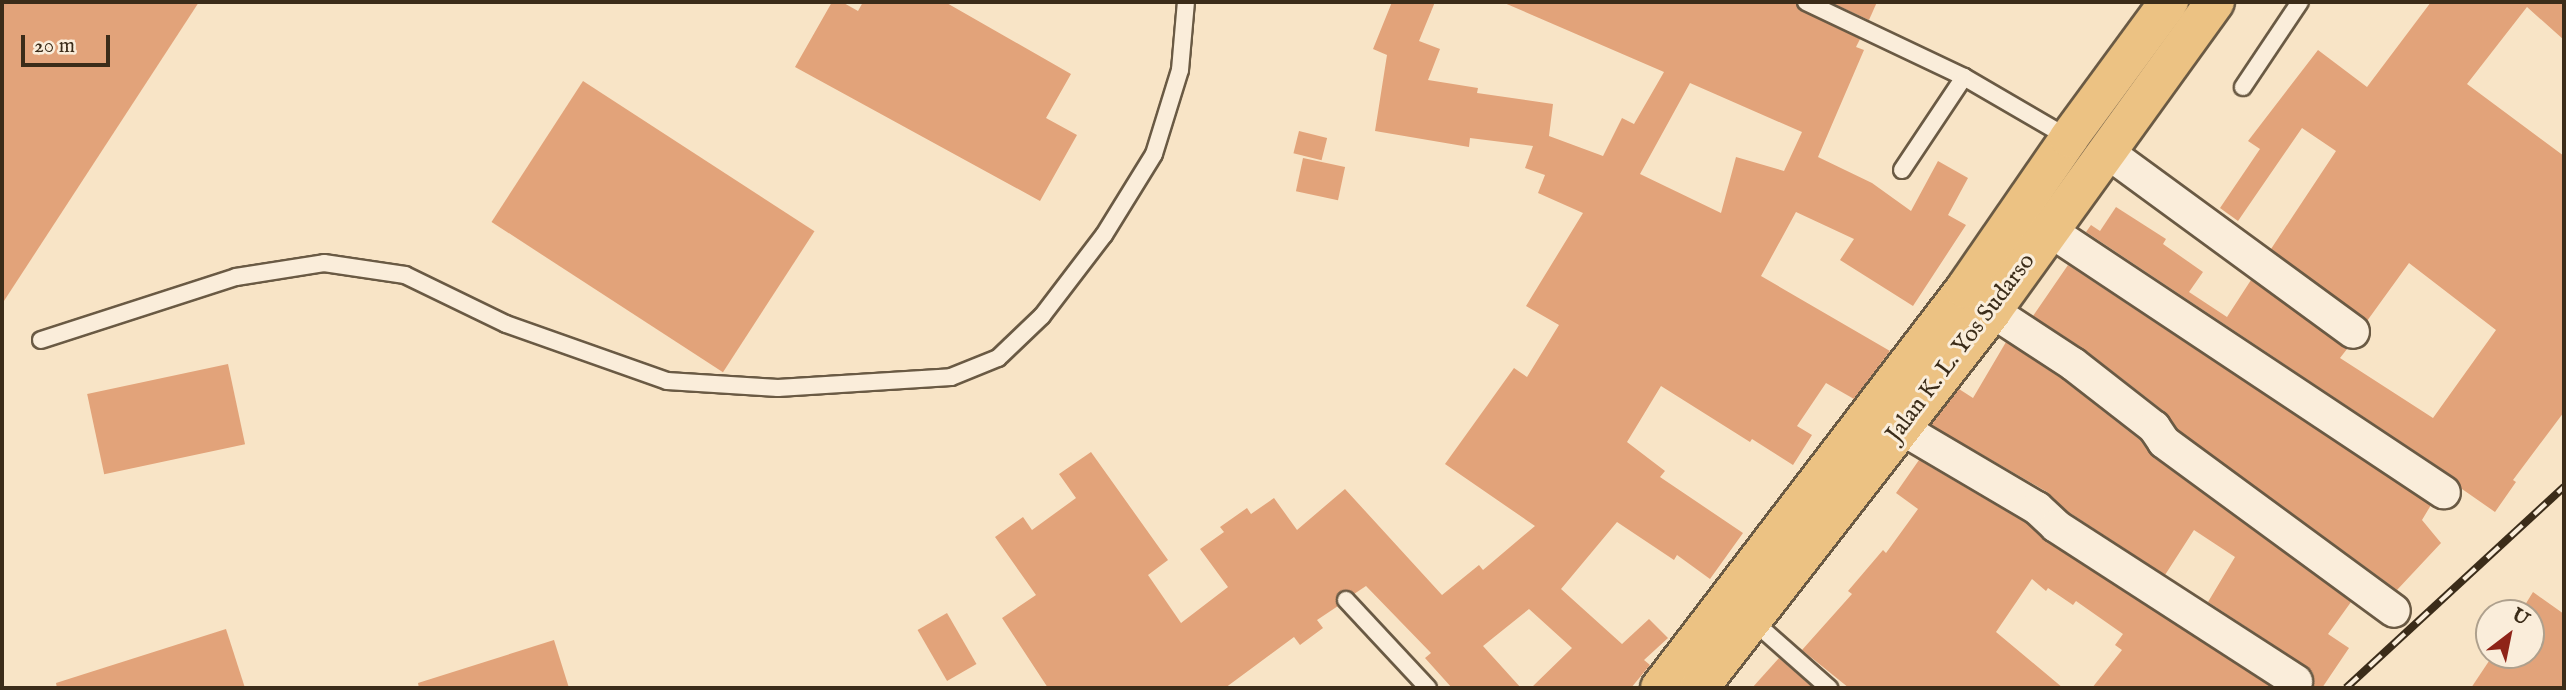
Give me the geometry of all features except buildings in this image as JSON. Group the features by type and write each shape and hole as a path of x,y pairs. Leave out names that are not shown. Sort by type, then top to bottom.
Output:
{"highway":[{"name":"Jalan K. L. Yos Sudarso","path":"1660,688 1965,289 2069,138 2169,2"},
{"name":"Jalan K. L. Yos Sudarso","path":"1699,688 1992,311 2215,2"}],"street":[{"path":"2106,150 2353,332"},
{"path":"2049,230 2444,492"},
{"path":"1992,311 2073,364 2154,427 2164,442 2394,611"},
{"path":"1901,428 2037,508 2056,526 2296,681"}],"lane":[{"path":"41,340 236,277 324,263 405,275 506,324 667,381 778,388 951,377 998,358 1042,316 1104,235 1154,154 1180,70 1186,2"},
{"path":"1806,2 1964,77 2069,138"},
{"path":"2243,87 2300,2"},
{"path":"1902,170 1964,77"},
{"path":"1346,600 1428,688"},
{"path":"1752,620 1829,688"}],"railway":[{"path":"2346,688 2564,487"}]}
